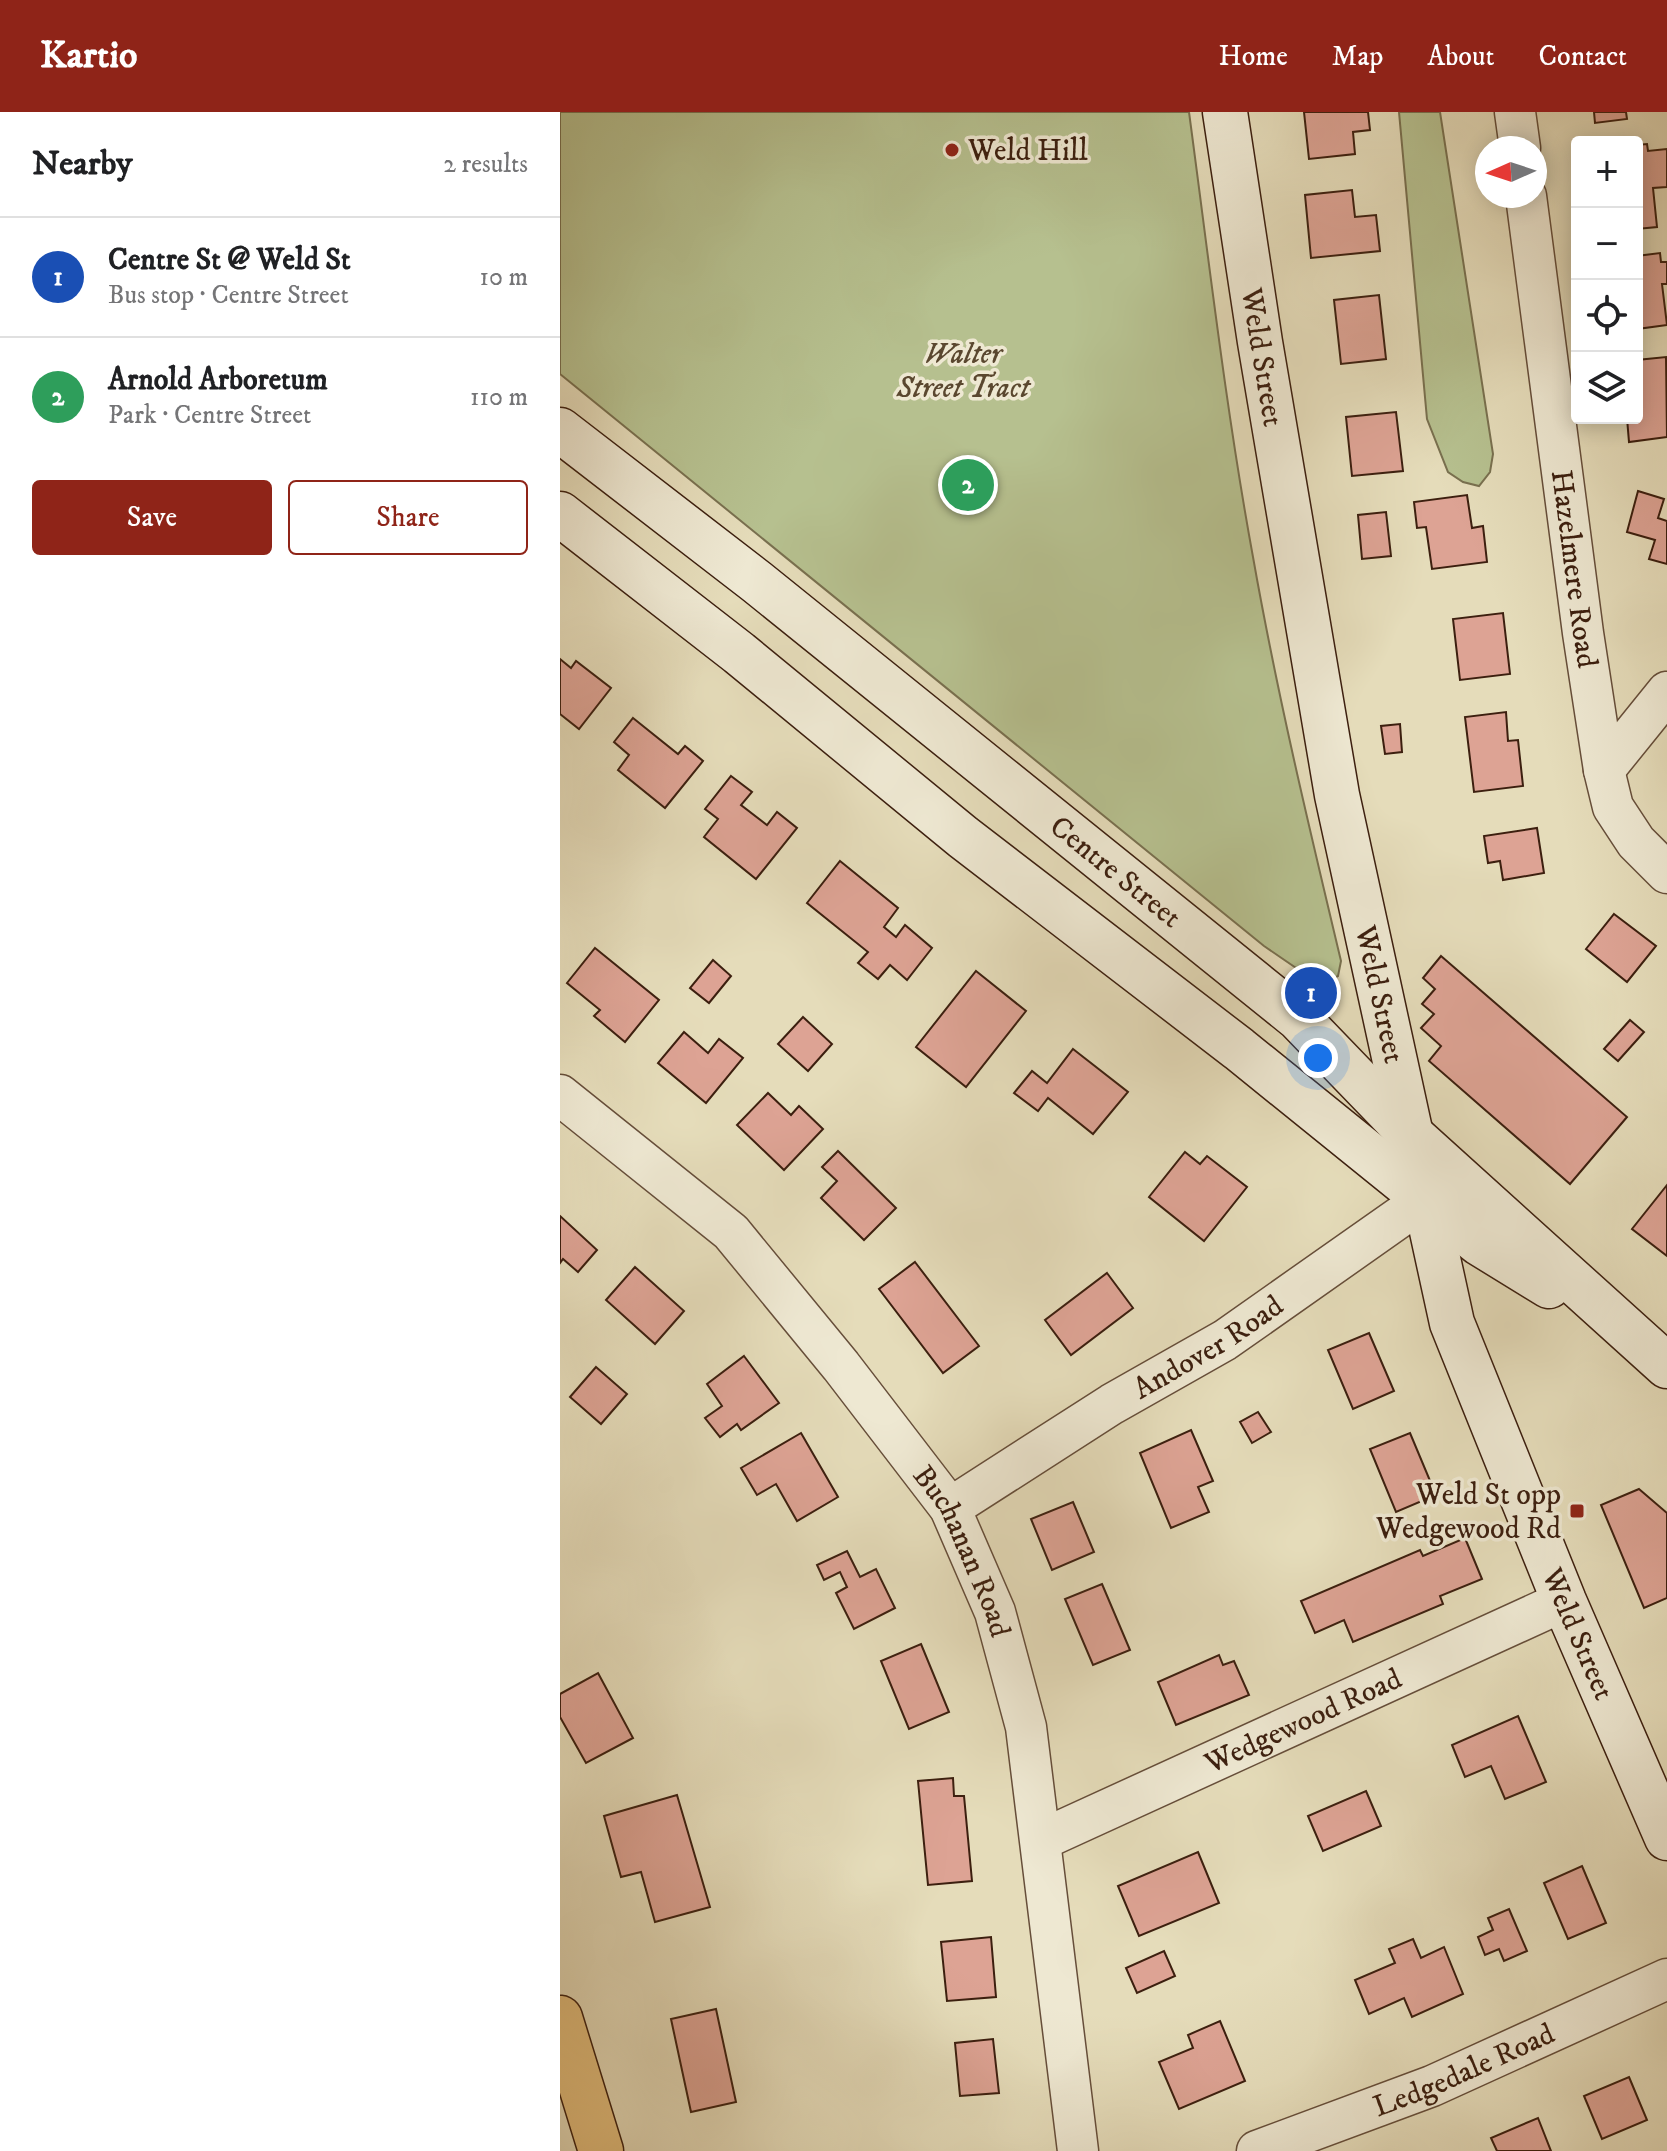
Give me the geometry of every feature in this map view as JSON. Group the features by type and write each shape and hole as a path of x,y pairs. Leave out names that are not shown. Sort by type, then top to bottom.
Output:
{"highway":[{"path":"560,2018 601,2151"}],"main road":[{"name":"Weld Street","path":"1225,112 1260,342 1337,795 1386,1015 1408,1132 1438,1186 1452,1323 1564,1601 1667,1838"},
{"name":"Centre Street","path":"560,430 757,582 1298,1018 1408,1132"},
{"path":"560,514 715,634 963,837 1216,1032 1438,1186 1479,1243 1655,1356"},
{"path":"715,634 757,582"},
{"path":"1216,1032 1256,984"}],"street":[{"path":"1515,112 1518,136"},
{"name":"Hazelmere Road","path":"1528,208 1580,618 1604,770 1613,807 1636,842 1667,873"},
{"path":"1604,770 1667,692"},
{"name":"Buchanan Road","path":"560,1095 731,1232 841,1366 950,1508 995,1612 1026,1727 1078,2151"},
{"name":"Andover Road","path":"950,1508 1112,1404 1225,1340 1438,1186"},
{"name":"Wedgewood Road","path":"1041,1840 1564,1601"},
{"name":"Ledgedale Road","path":"1257,2151 1432,2086 1667,1979"}],"green space":[{"name":"Walter Street Tract","path":"560,112 1189,112 1243,502 1283,709 1341,961 1338,976 1321,985 1264,946 560,374"},
{"path":"1399,112 1440,112 1493,454 1490,472 1479,486 1463,482 1448,472 1427,419"}],"building":[{"path":"1304,112 1368,112 1370,130 1353,132 1355,154 1309,159"},
{"path":"1594,112 1626,112 1627,119 1595,123"},
{"path":"1643,144 1647,144 1648,151 1667,149 1667,187 1653,188 1657,227 1643,228 1643,208"},
{"path":"1352,190 1355,217 1376,215 1380,251 1311,258 1305,195"},
{"path":"1660,253 1661,262 1667,262 1667,284 1662,284 1667,325 1643,328 1643,255"},
{"path":"1379,295 1386,359 1341,364 1334,300"},
{"path":"1666,357 1667,437 1629,442 1628,424 1643,424 1643,359"},
{"path":"1396,412 1403,471 1352,476 1346,417"},
{"path":"1638,491 1664,499 1658,518 1667,521 1667,564 1649,559 1655,540 1627,532"},
{"path":"1467,495 1472,528 1483,526 1487,562 1432,569 1426,527 1417,528 1414,502"},
{"path":"1386,512 1391,556 1362,559 1358,515"},
{"path":"1503,613 1510,674 1460,680 1453,619"},
{"path":"560,659 571,668 576,661 611,688 579,729 560,714"},
{"path":"1506,712 1508,741 1518,740 1523,786 1474,792 1465,717"},
{"path":"633,718 678,754 685,746 703,761 665,808 618,770 629,755 614,742"},
{"path":"1400,724 1402,752 1385,754 1381,726"},
{"path":"731,776 752,792 741,805 767,825 777,812 797,828 756,879 704,837 718,819 705,809"},
{"path":"1537,828 1544,873 1503,880 1500,861 1488,863 1484,836"},
{"path":"840,861 898,908 884,927 896,937 905,925 932,948 907,980 890,965 878,979 858,963 868,952 807,903"},
{"path":"1614,914 1656,946 1627,982 1586,949"},
{"path":"595,948 659,1000 625,1042 594,1016 600,1010 567,983"},
{"path":"1441,956 1627,1117 1570,1184 1429,1061 1441,1046 1421,1028 1434,1014 1422,1004 1435,989 1423,978"},
{"path":"713,960 731,976 709,1003 690,988"},
{"path":"976,971 1026,1011 966,1087 916,1047"},
{"path":"803,1017 832,1044 808,1071 778,1044"},
{"path":"1630,1020 1644,1032 1618,1061 1604,1049"},
{"path":"684,1032 708,1053 719,1039 743,1058 706,1103 658,1063"},
{"path":"1073,1049 1128,1092 1093,1134 1048,1098 1038,1111 1014,1093 1032,1071 1047,1083"},
{"path":"768,1093 791,1115 799,1106 823,1129 784,1170 737,1125"},
{"path":"838,1151 896,1208 864,1240 821,1198 837,1181 822,1167"},
{"path":"1185,1152 1200,1164 1207,1156 1247,1187 1204,1241 1149,1197"},
{"path":"1667,1185 1667,1256 1632,1229"},
{"path":"560,1216 597,1250 578,1272 563,1259 560,1263"},
{"path":"915,1262 979,1346 943,1373 879,1289"},
{"path":"635,1267 684,1311 655,1344 606,1300"},
{"path":"1107,1273 1133,1308 1071,1355 1045,1320"},
{"path":"1369,1333 1394,1391 1353,1409 1328,1350"},
{"path":"744,1356 779,1403 741,1430 737,1424 720,1437 705,1418 722,1406 707,1384"},
{"path":"596,1367 627,1394 601,1424 570,1397"},
{"path":"1258,1412 1271,1432 1252,1443 1240,1422"},
{"path":"1191,1430 1213,1481 1198,1487 1209,1512 1171,1528 1140,1453"},
{"path":"801,1433 838,1497 797,1521 776,1484 757,1495 741,1468"},
{"path":"1410,1433 1436,1495 1396,1512 1370,1449"},
{"path":"1639,1489 1667,1513 1667,1598 1644,1608 1601,1505"},
{"path":"1073,1502 1094,1552 1052,1570 1031,1519"},
{"path":"1465,1538 1482,1579 1440,1596 1443,1604 1353,1642 1344,1620 1315,1633 1301,1601 1420,1550 1423,1556"},
{"path":"847,1551 860,1577 876,1569 895,1608 854,1629 836,1593 847,1587 840,1572 824,1580 817,1565"},
{"path":"1102,1584 1130,1650 1093,1665 1065,1599"},
{"path":"921,1644 949,1712 909,1729 881,1661"},
{"path":"1219,1655 1223,1665 1234,1661 1249,1695 1176,1725 1158,1682"},
{"path":"598,1673 633,1738 586,1763 560,1717 560,1694"},
{"path":"1518,1716 1546,1782 1505,1799 1491,1766 1465,1777 1452,1745"},
{"path":"953,1778 954,1796 964,1796 972,1881 928,1885 918,1781"},
{"path":"1366,1791 1381,1826 1323,1851 1308,1816"},
{"path":"677,1795 710,1907 655,1922 641,1872 621,1877 604,1816"},
{"path":"1198,1852 1219,1903 1139,1936 1118,1886"},
{"path":"1582,1866 1606,1923 1568,1939 1544,1883"},
{"path":"1509,1909 1527,1951 1504,1961 1499,1949 1485,1955 1478,1937 1493,1930 1488,1918"},
{"path":"991,1937 996,1997 947,2001 941,1942"},
{"path":"1413,1939 1421,1958 1444,1947 1463,1994 1412,2017 1404,1998 1369,2014 1355,1980 1395,1963 1389,1949"},
{"path":"1164,1951 1175,1976 1137,1993 1126,1968"},
{"path":"716,2009 736,2102 691,2112 671,2019"},
{"path":"1220,2021 1245,2081 1179,2109 1159,2062 1193,2048 1188,2035"},
{"path":"993,2039 999,2093 960,2096 955,2043"},
{"path":"1629,2077 1647,2120 1602,2139 1584,2096"},
{"path":"1538,2118 1551,2151 1497,2151 1491,2138"}],"place":[{"name":"Weld Hill","path":"952,150"},
{"name":"Arnold Arboretum","path":"968,485"},
{"name":"Centre St @ Weld St","path":"1311,993"},
{"name":"Weld St opp Wedgewood Rd","path":"1577,1511"}]}
